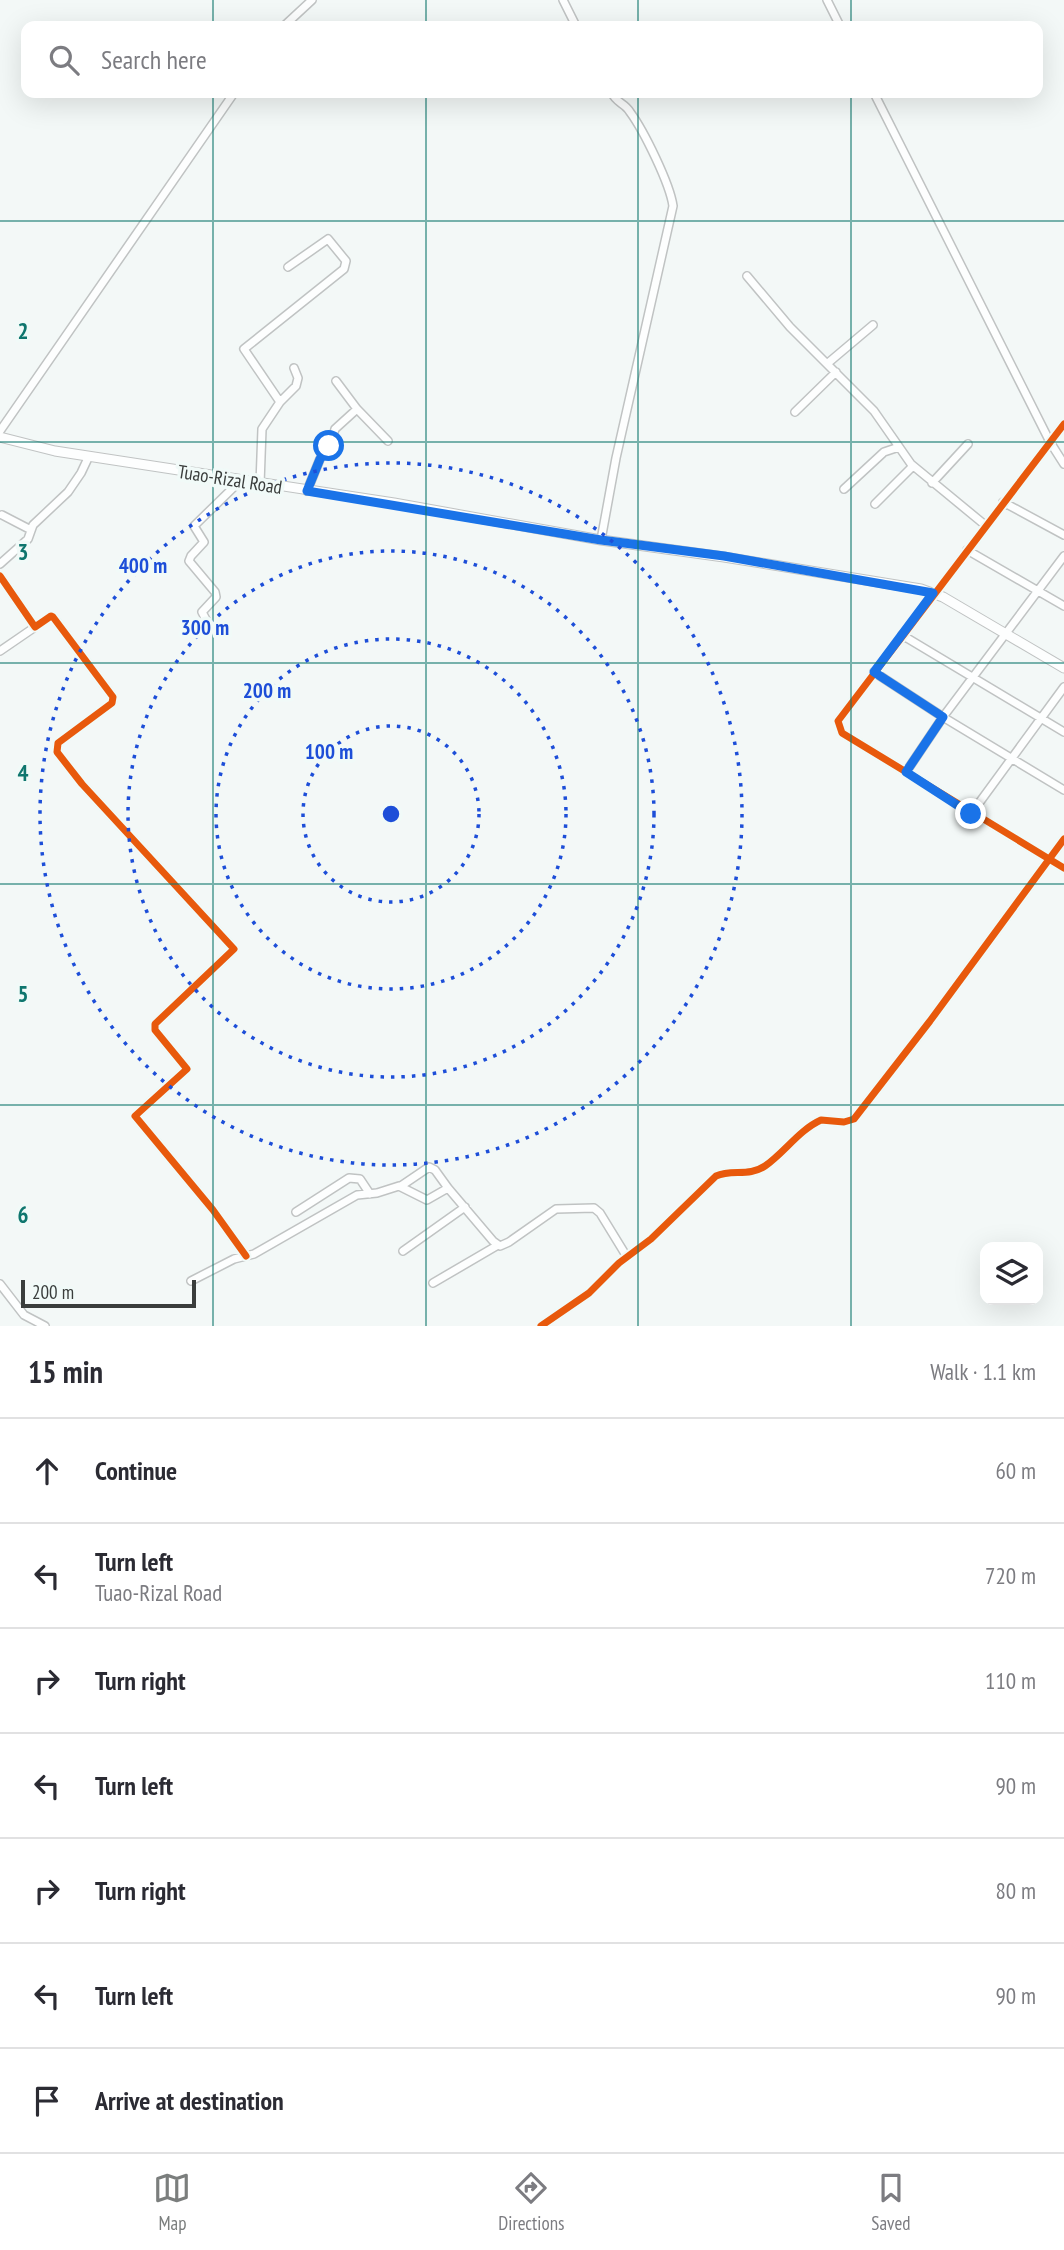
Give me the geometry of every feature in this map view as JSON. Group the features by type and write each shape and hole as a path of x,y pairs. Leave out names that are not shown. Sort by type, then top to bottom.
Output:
{"main road":[{"name":"Tuao-Rizal Road","path":"0,437 27,445 89,456 601,540 724,556 933,593 1064,668"}],"street":[{"path":"289,21 312,0"},
{"path":"563,0 574,21"},
{"path":"827,0 838,21"},
{"path":"0,431 231,98"},
{"path":"601,540 615,458 673,206 669,188 631,113 615,98"},
{"path":"877,98 1050,442 1064,464"},
{"path":"280,402 244,349 344,269 346,262 328,239 288,267"},
{"path":"747,276 790,327 874,411 913,466 985,526"},
{"path":"828,363 873,325"},
{"path":"260,484 262,429 280,402 298,382 294,368"},
{"path":"795,412 836,372"},
{"path":"337,381 357,409 388,441"},
{"path":"307,491 320,459 331,443 335,429 357,409"},
{"path":"1064,424 840,715 838,725 842,733 971,814 1064,868"},
{"path":"932,483 968,444"},
{"path":"844,489 884,452 899,447"},
{"path":"0,564 28,539 35,522 68,492 89,456"},
{"path":"875,504 913,466"},
{"path":"210,627 202,612 216,597 215,592 189,562 204,542 194,526 240,481"},
{"path":"1003,502 1064,535"},
{"path":"2,515 31,530"},
{"path":"967,550 1064,606"},
{"path":"906,772 943,717 1064,556"},
{"path":"0,576 35,628"},
{"path":"0,651 53,617 114,699 58,743 57,752 82,783 234,949 155,1024 155,1030 187,1069 135,1116 213,1210 246,1256"},
{"path":"902,635 1064,732"},
{"path":"874,672 1011,759 1064,789"},
{"path":"971,814 1064,687"},
{"path":"541,1326 589,1293 627,1257 651,1239 716,1175 746,1173 759,1169 821,1120 844,1122 854,1119 1064,839"},
{"path":"191,1281 234,1259 267,1248 358,1195 401,1186 429,1167 435,1170 498,1245"},
{"path":"296,1212 348,1178 360,1179 370,1194"},
{"path":"401,1186 427,1200 448,1188"},
{"path":"403,1251 465,1207"},
{"path":"433,1283 498,1245 505,1245 556,1209 591,1208 600,1213 627,1257"},
{"path":"0,1284 24,1315 45,1326"}],"cycle path":[{"path":"1064,424 838,721 842,733 1064,868"},
{"path":"0,576 35,627 53,617 113,697 112,703 58,743 57,752 82,784 234,949 155,1024 155,1030 187,1069 135,1116 213,1210 246,1256"},
{"path":"541,1326 589,1293 619,1263 651,1239 716,1176 747,1172 765,1166 821,1120 844,1122 854,1119 1064,839"}],"route":[{"path":"329,446 320,459 307,491 394,503 601,540 724,556 933,593 874,672 943,717 906,772 971,814"}]}
